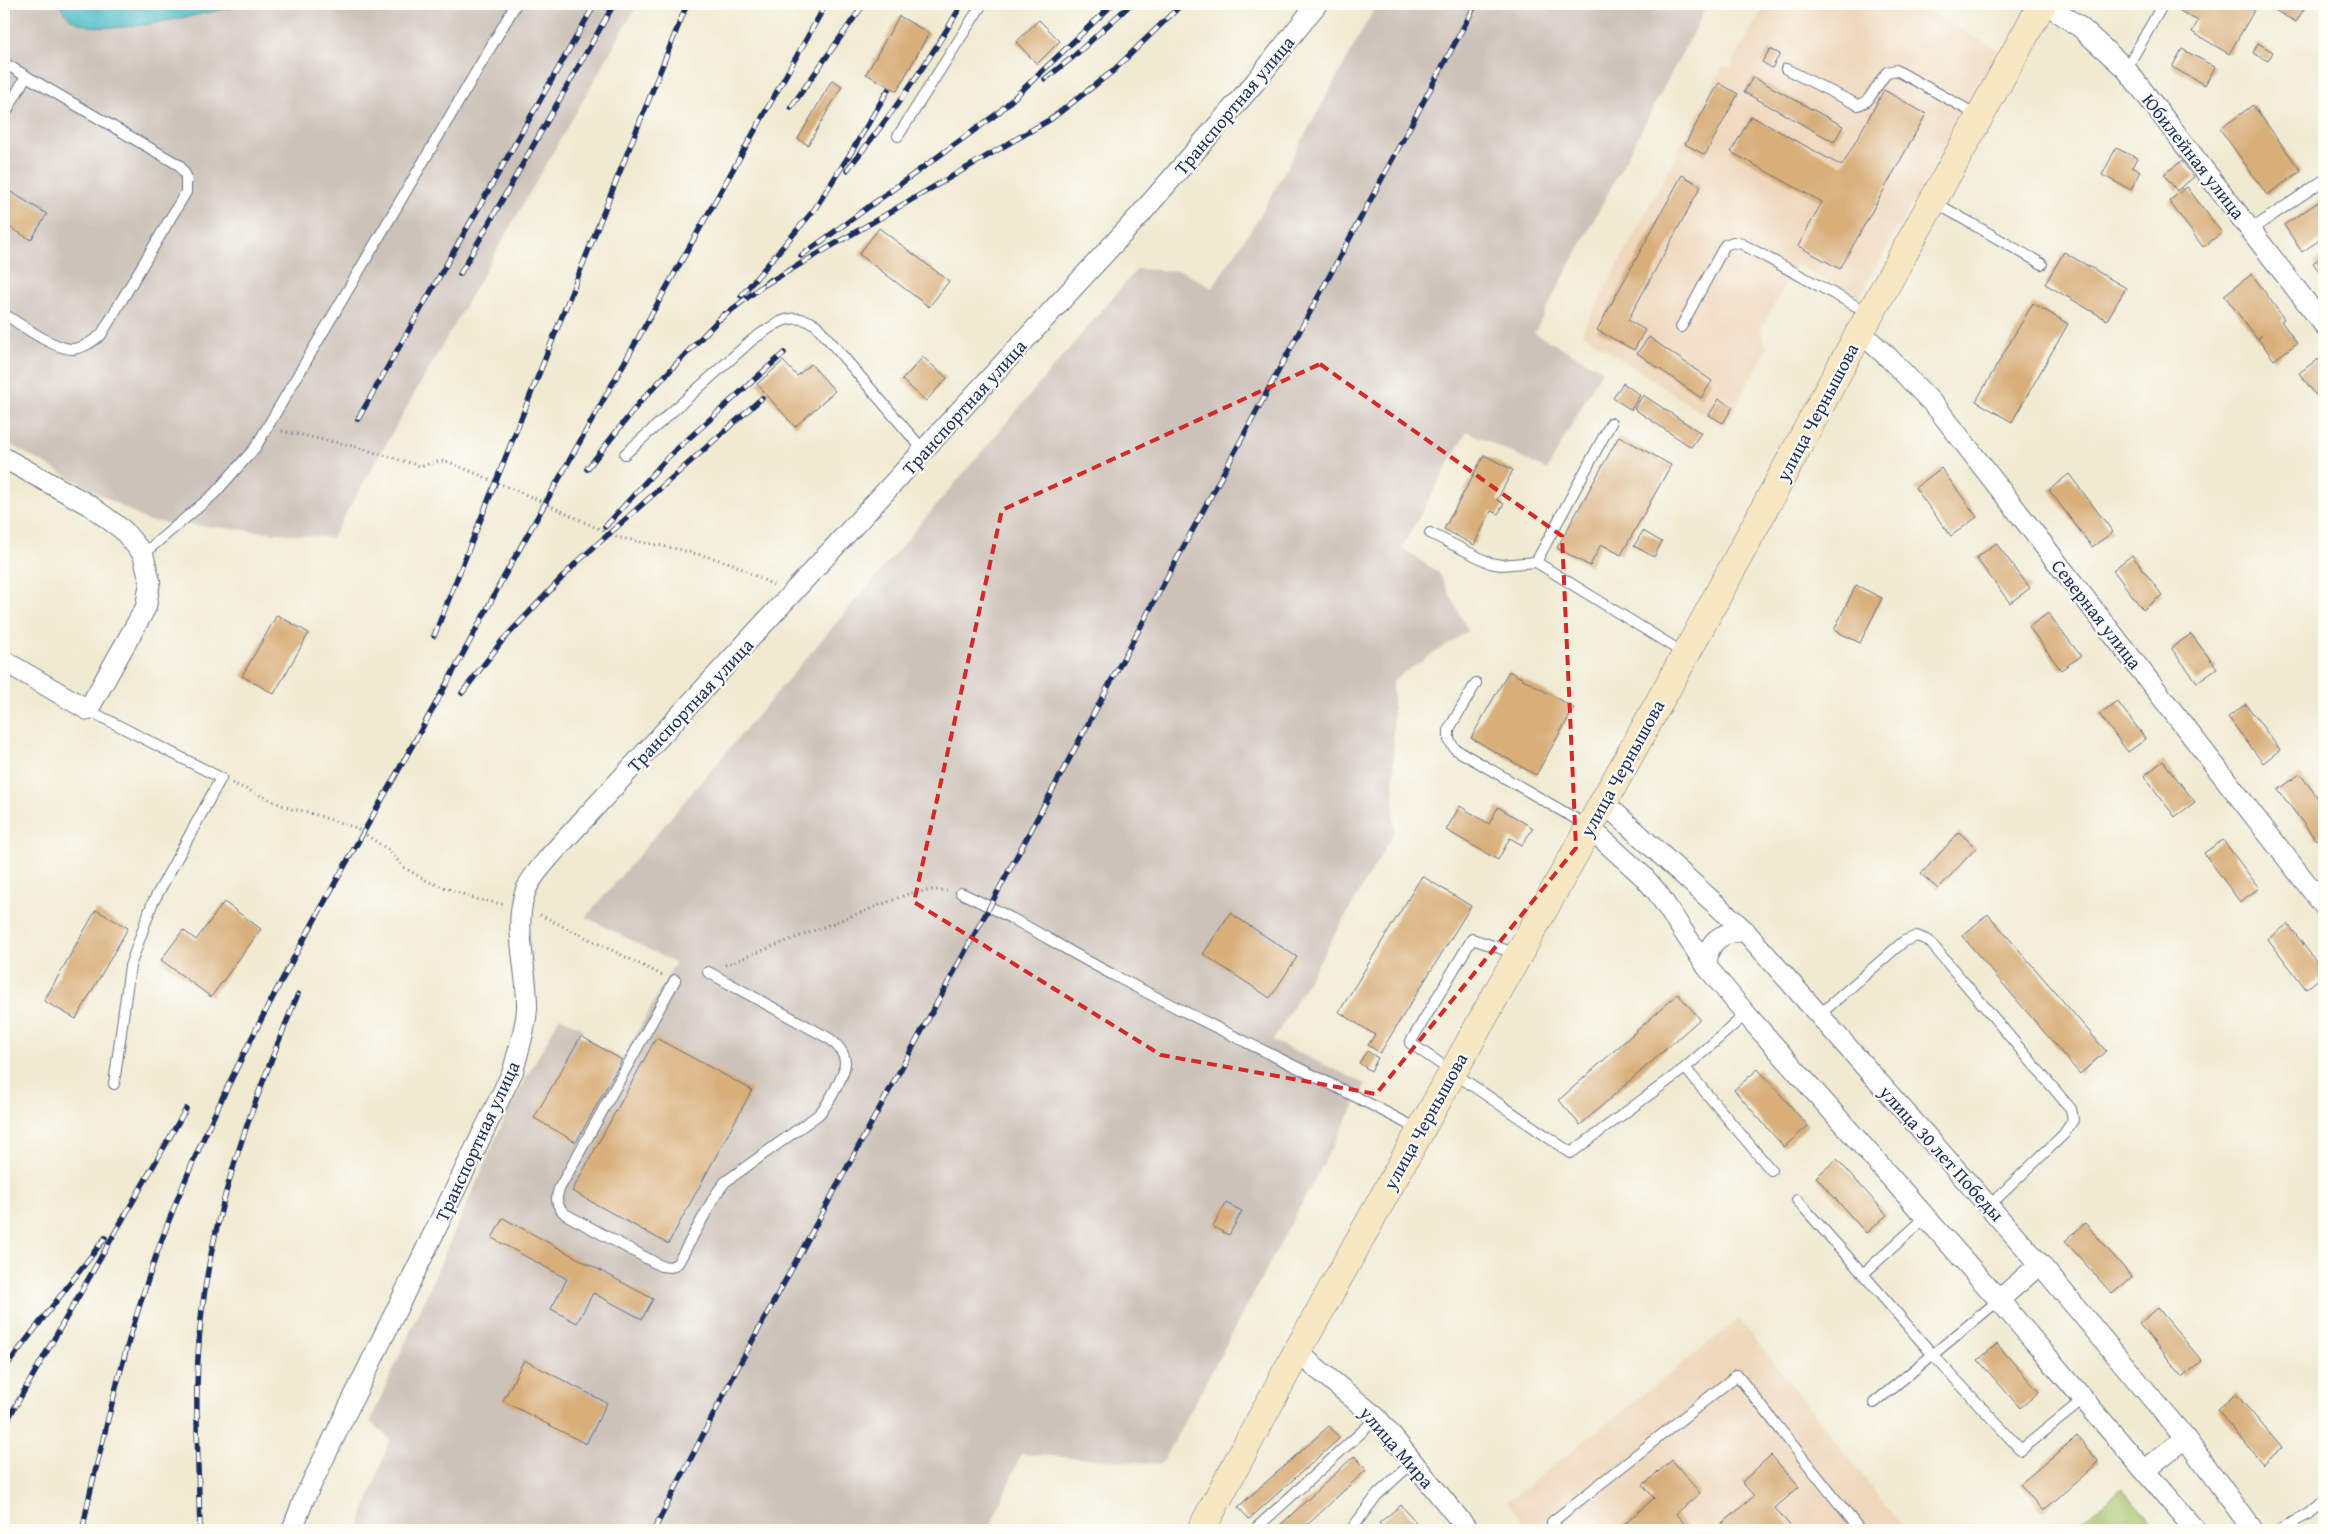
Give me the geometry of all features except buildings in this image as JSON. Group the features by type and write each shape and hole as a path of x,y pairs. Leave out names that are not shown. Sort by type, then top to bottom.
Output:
{"main road":[{"name":"улица Чернышова","path":"1201,1530 1297,1352 1686,654 1865,323 1934,202 2042,4"}],"street":[{"name":"Транспортная улица","path":"292,1530 304,1499 513,1072 527,1009 521,937 521,906 526,888 551,855 1140,215 1256,81 1317,4"},
{"name":"Юбилейная улица","path":"2047,4 2081,28 2126,69 2252,229 2324,325"},
{"name":"Северная улица","path":"1865,323 1889,358 1937,408 2324,906"},
{"path":"4,458 89,505 123,530 143,554 150,582 146,607 88,710 4,661"},
{"name":"улица 30 лет Победы","path":"1603,802 1745,932 2040,1264 2185,1438 2253,1530"},
{"path":"1589,827 1643,876 1657,892 1707,967 1746,1014 1999,1300 2195,1530"},
{"path":"1707,967 1706,954 1715,940 1731,932 1745,932"},
{"path":"1999,1300 2040,1264"},
{"name":"улица Мира","path":"1297,1352 1377,1418 1468,1530"},
{"path":"2145,1470 2185,1438"}],"lane":[{"path":"143,554 214,494 255,448 516,4"},
{"path":"898,136 982,4"},
{"path":"2126,69 2163,4"},
{"path":"4,63 179,165 186,176 186,192 101,335 89,344 74,349 55,344 4,314"},
{"path":"1786,69 1858,105 1867,100 1887,72 1896,70 1980,116"},
{"path":"4,116 26,76"},
{"path":"2252,229 2324,180"},
{"path":"1934,202 2042,264"},
{"path":"1681,327 1725,245 1733,242 1742,244 1865,323"},
{"path":"625,454 752,340 774,326 792,318 806,319 816,325 924,451"},
{"path":"1536,562 1611,423"},
{"path":"1430,533 1490,563 1502,565 1536,562 1686,654"},
{"path":"1476,683 1449,729 1450,740 1455,748 1589,827"},
{"path":"88,710 221,778 152,904 130,966 114,1084"},
{"path":"960,893 990,906 1116,977 1360,1098 1420,1130"},
{"path":"1819,1015 1904,941 1917,936 1929,940 2071,1109 2072,1120 2064,1134 1989,1206"},
{"path":"1518,954 1472,939 1410,1043 1571,1153 1685,1068 1746,1014"},
{"path":"675,980 559,1189 556,1198 558,1208 566,1214 662,1266 671,1267 678,1263 716,1194 725,1182 818,1115 826,1106 845,1071 846,1060 843,1052 830,1039 708,972"},
{"path":"1685,1068 1771,1170"},
{"path":"1797,1200 1933,1355 2021,1450 2084,1399"},
{"path":"1863,1274 1925,1218"},
{"path":"1874,1403 1999,1300"},
{"path":"1558,1530 1552,1522 1737,1375 1860,1530"},
{"path":"1254,1530 1377,1418"},
{"path":"1351,1530 1377,1495 1412,1462"},
{"path":"2279,1530 2309,1515 2324,1502"}],"path":[{"path":"267,428 353,446 420,466 440,461 448,462 536,499 616,538 678,549 731,563 791,595"},
{"path":"221,778 291,809 304,811 356,828 390,850 403,866 429,882 480,900 521,906 675,980"},
{"path":"708,972 911,893 932,890 960,893"}],"highlighted area":[{"path":"1320,364 1562,536 1576,848 1376,1094 1161,1055 914,902 1002,510"}],"shaded area":[{"path":"4,4 638,4 332,538 148,521 4,441"},
{"path":"1377,4 1708,4 1534,333 1602,370 1547,470 1467,431 1402,548 1439,573 1468,631 1393,680 1394,833 1273,1041 1366,1084 1162,1464 1021,1454 989,1530 358,1530 390,1439 370,1422 509,1109 560,1017 582,1028 578,1035 623,1059 675,963 586,917 1137,269 1182,271 1212,288 1260,216"},
{"path":"1765,4 1915,4 1999,50 1859,298 1796,264 1761,329 1767,348 1724,428 1582,333 1723,66 1730,68"},
{"path":"1739,1319 1906,1530 1529,1530 1507,1502"}],"green space":[{"path":"2121,1488 2159,1530 2073,1530"}],"water":[{"path":"59,4 237,4 228,9 148,24 104,27 85,25 71,19"}],"railway":[{"path":"358,419 595,4"},
{"path":"460,274 614,4"},
{"path":"434,636 687,4"},
{"path":"83,1530 115,1391 153,1263 177,1200 224,1093 300,946 501,582 826,4"},
{"path":"791,107 864,4"},
{"path":"847,170 908,89 962,4"},
{"path":"801,256 998,113 1113,4"},
{"path":"1045,79 1073,57 1131,4"},
{"path":"764,285 1051,119 1113,71 1182,4"},
{"path":"654,1530 737,1369 990,906 1476,4"},
{"path":"741,296 814,210 888,90"},
{"path":"720,319 770,280"},
{"path":"587,469 640,402 724,314"},
{"path":"605,527 668,457 784,353"},
{"path":"462,693 502,641 575,564 762,398"},
{"path":"200,1530 197,1379 198,1349 205,1289 220,1213 242,1138 298,994"},
{"path":"4,1426 186,1109"},
{"path":"4,1369 105,1238"}]}
